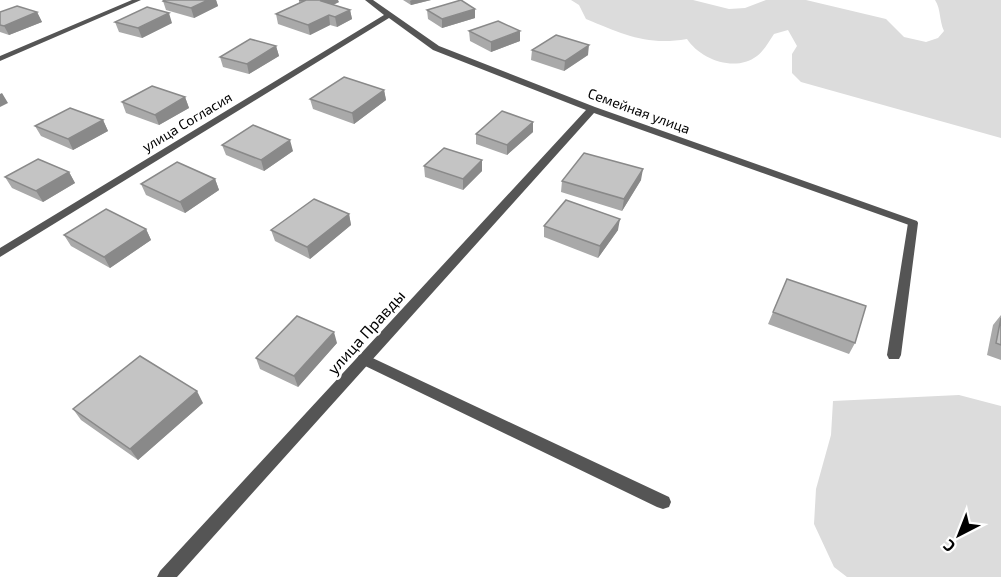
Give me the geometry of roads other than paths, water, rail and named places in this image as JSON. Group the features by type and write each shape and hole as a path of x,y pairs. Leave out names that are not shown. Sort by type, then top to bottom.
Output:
{"street":[{"path":"0,59 138,0"},
{"name":"Семейная улица","path":"368,0 436,48 592,109 913,223 894,355"},
{"name":"улица Согласия","path":"0,253 388,15"},
{"name":"улица Правды","path":"165,577 592,109"},
{"path":"364,359 663,502"}]}
